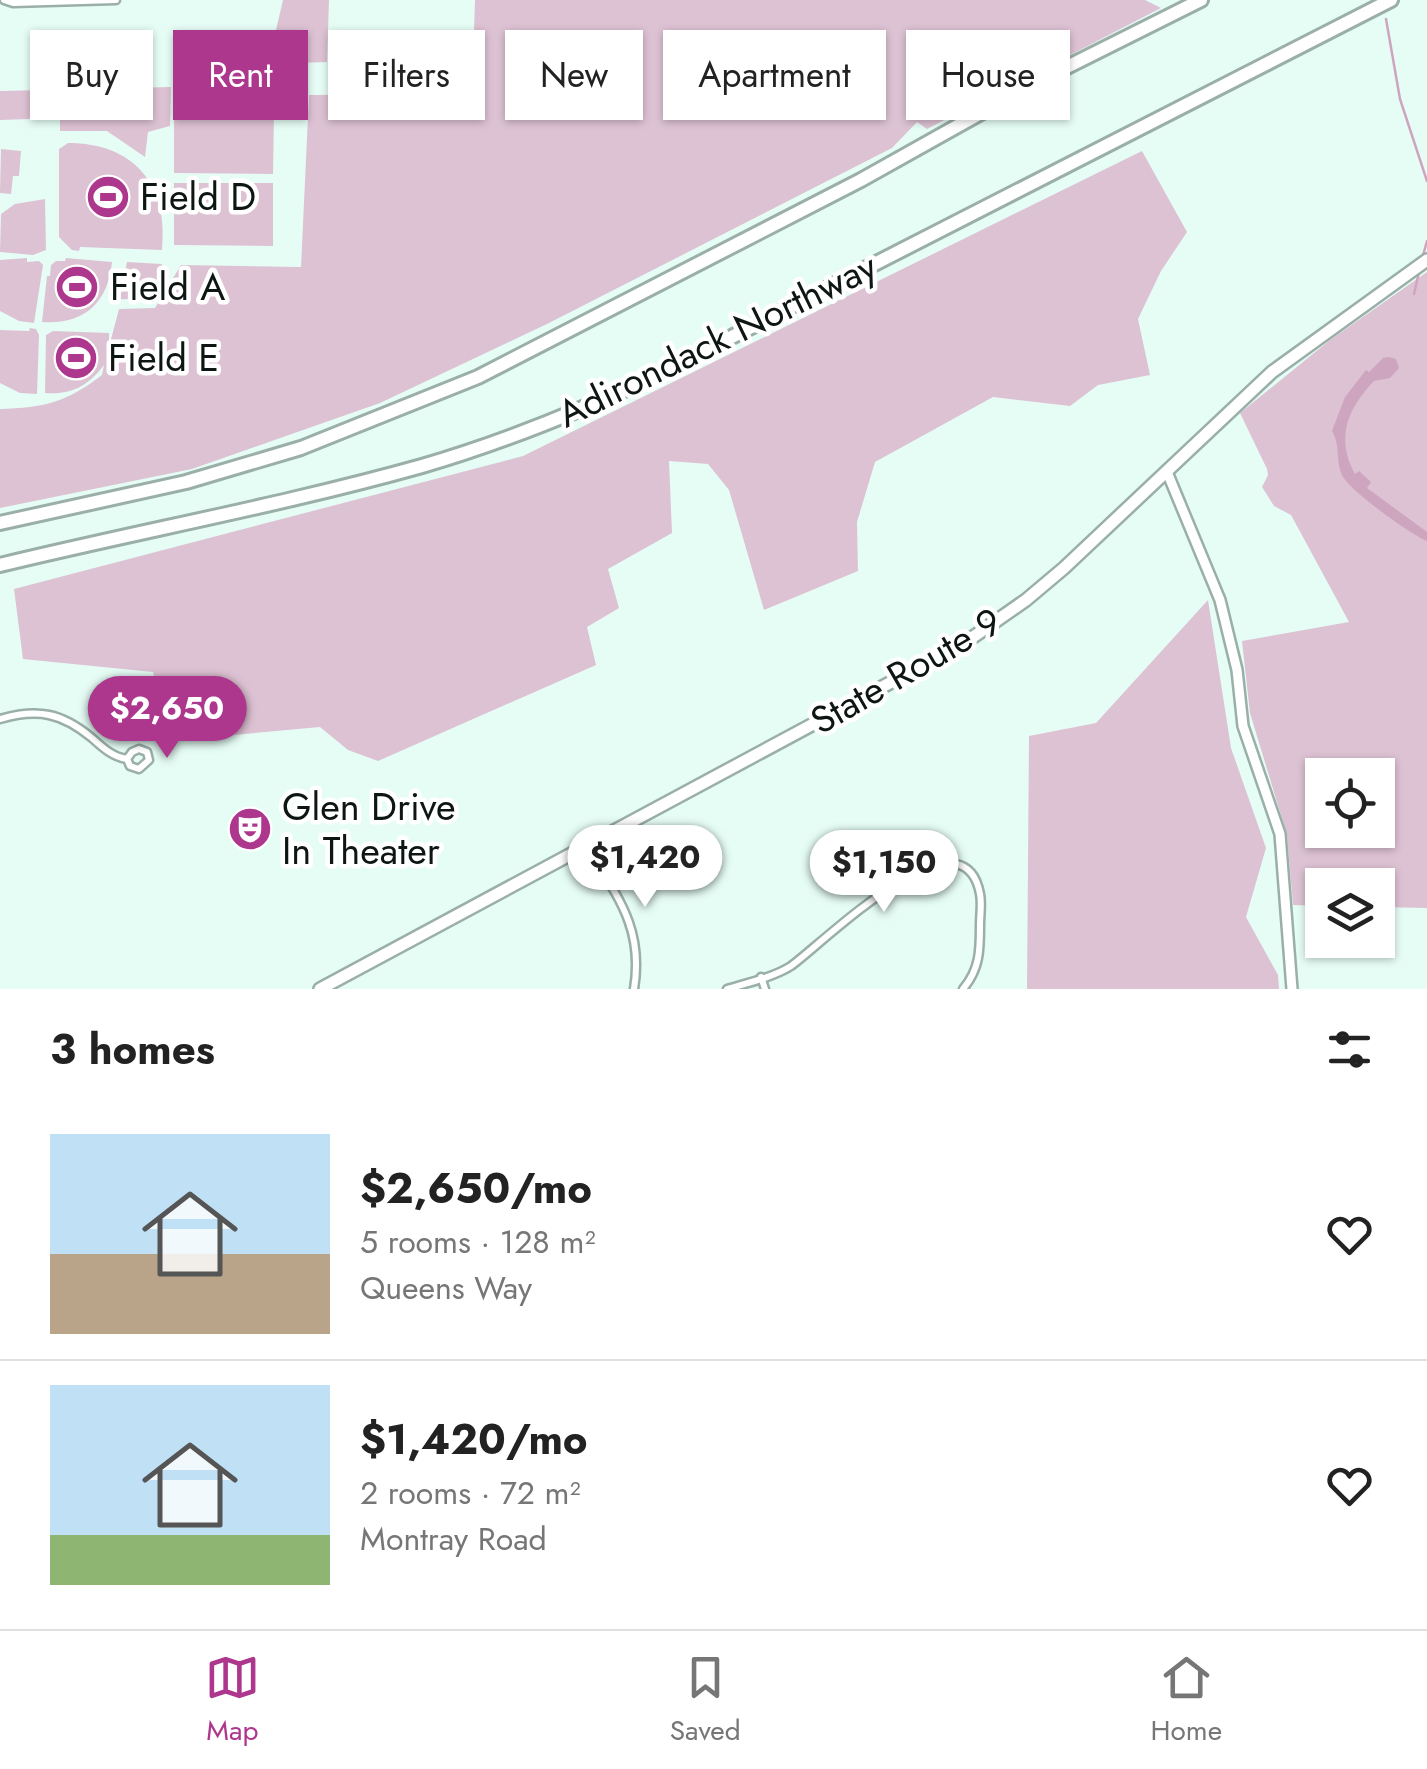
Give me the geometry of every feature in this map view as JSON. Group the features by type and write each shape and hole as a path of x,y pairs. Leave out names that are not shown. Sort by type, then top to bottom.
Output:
{"highway":[{"name":"Adirondack Northway","path":"0,524 186,482 300,448 478,378 861,180 1029,86 1201,0"},
{"name":"Adirondack Northway","path":"0,564 424,465 524,432 663,372 1391,0"}],"main road":[{"name":"State Route 9","path":"320,989 966,642 1064,568 1272,372 1427,260"}],"street":[{"path":"4,0 116,0"},
{"path":"1167,472 1220,600 1237,670 1246,736 1280,834 1292,989"},
{"path":"0,719 17,714 48,714 71,720 106,750 127,759"},
{"path":"587,847 627,912 636,940 634,989"},
{"path":"727,989 788,968 839,923 920,870 943,862 962,866 974,877 980,894 980,956 974,977 964,989"},
{"path":"761,977 765,989"}],"shaded area":[{"path":"283,0 329,0 327,62 308,63 308,30 276,30"},
{"path":"475,0 1145,0 1161,8 1070,55 1070,30 906,30 906,120 944,120 927,129 917,122 892,148 549,323 380,403 192,469 0,508 0,409 54,402 77,392 102,375 104,365 79,388 45,393 46,335 53,331 109,333 109,347 119,309 155,308 181,265 301,267 309,95 328,95 328,120 485,120 485,30 474,30"},
{"path":"153,87 171,87 170,126 148,132 145,157 107,131 60,131 60,120 153,120"},
{"path":"30,90 30,119 0,120 0,91"},
{"path":"174,120 274,120 273,174 174,173"},
{"name":"Field D","path":"68,143 112,151 142,172 160,206 162,250 80,247 79,251 72,250 59,237 59,149"},
{"path":"1,149 21,151 19,176 13,176 11,194 0,193"},
{"path":"1142,151 1187,232 1161,271 1138,319 1150,375 1098,385 1070,406 993,397 875,462 857,522 858,571 764,610 729,490 708,464 669,461 672,533 608,569 619,608 587,627 596,665 378,761 348,750 320,727 168,741 153,672 23,659 14,589 523,456"},
{"path":"174,183 273,183 273,246 174,245"},
{"path":"45,199 46,250 33,255 0,252 1,214 15,204"},
{"path":"27,258 27,262 39,261 43,265 34,323 19,321 0,311 0,260"},
{"name":"Field A","path":"66,258 112,262 110,276 99,300 82,315 42,322 51,265"},
{"path":"127,262 162,264 149,291 137,298 120,299"},
{"path":"1427,272 1427,908 1395,907 1395,868 1305,868 1305,905 1293,905 1287,835 1250,713 1242,641 1349,622 1291,515 1274,506 1262,487 1267,469 1240,413 1330,340"},
{"path":"30,328 39,335 37,394 20,393 0,383 0,330"},
{"path":"1389,357 1396,359 1399,368 1390,378 1374,381 1357,402 1347,424 1346,448 1355,474 1359,471 1371,482 1367,488 1427,532 1427,541 1358,493 1343,477 1339,466 1332,431 1345,397 1366,370 1369,372"},
{"path":"1208,600 1231,748 1266,848 1246,917 1278,975 1279,989 1027,989 1029,736 1096,723"}],"waterway":[{"path":"1386,19 1400,99 1427,181"},
{"path":"1422,259 1427,241"},
{"path":"1414,294 1419,272"}],"place":[{"name":"Field D","path":"108,197"},
{"name":"Field A","path":"77,287"},
{"name":"Field E","path":"76,358"},
{"name":"Glen Drive In Theater","path":"250,829"}]}
